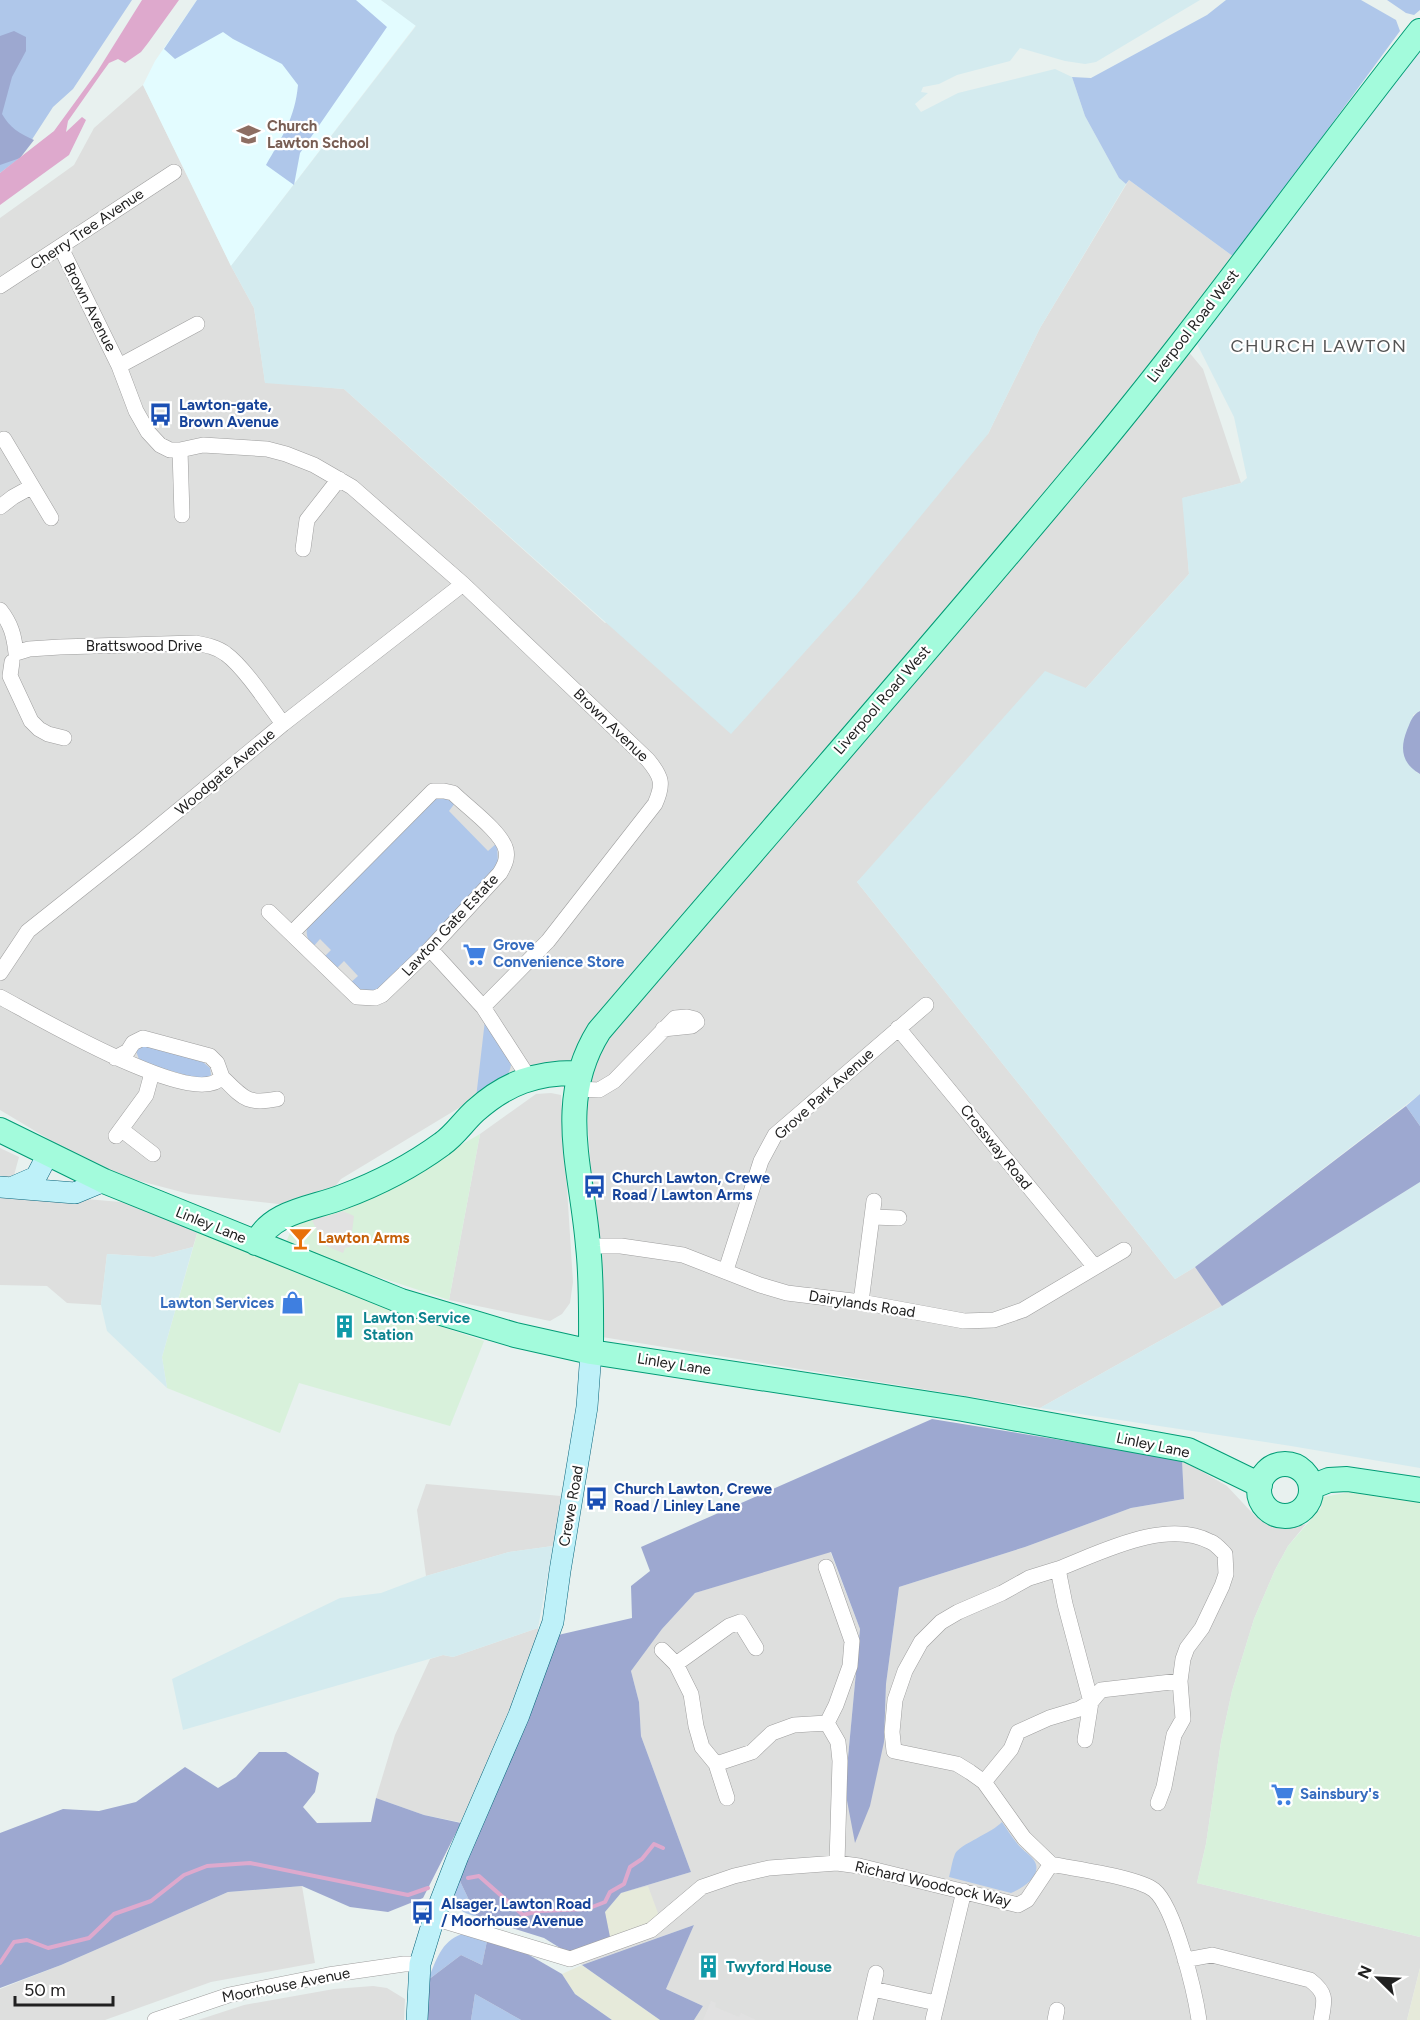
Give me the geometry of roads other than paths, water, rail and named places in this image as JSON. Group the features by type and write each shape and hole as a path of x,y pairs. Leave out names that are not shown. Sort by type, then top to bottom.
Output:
{"main road":[{"name":"Liverpool Road West","path":"577,1081 587,1050 598,1031 1086,462 1190,334 1341,131 1420,31"},
{"path":"256,1243 262,1231 273,1221 293,1212 344,1197 396,1173 419,1159 445,1142 475,1111 506,1088 529,1078 563,1073 577,1081"},
{"name":"Crewe Road","path":"417,2020 420,1964 434,1918 458,1856 519,1715 553,1622 587,1407 591,1352 589,1246 573,1115 577,1081"},
{"name":"Linley Lane","path":"0,1130 104,1181 401,1302 515,1335 591,1352 963,1409 1188,1450 1260,1485"},
{"path":"6,1187 36,1177 48,1154"},
{"path":"6,1187 75,1192 104,1181"},
{"path":"1291,1465 1304,1472 1311,1487 1307,1504 1301,1510 1286,1516 1278,1515 1265,1506 1260,1492 1260,1485 1268,1471 1275,1466 1291,1465"},
{"path":"1311,1487 1329,1480 1347,1479 1420,1490"}],"street":[{"name":"Cherry Tree Avenue","path":"0,286 174,172"},
{"name":"Brown Avenue","path":"61,248 119,366 136,411 148,432 160,445 170,450 203,445 267,449 286,453 314,465 352,487 463,584 658,772 662,783 655,804 548,941 483,1007"},
{"name":"Brown Avenue","path":"119,366 196,324"},
{"path":"4,439 51,518"},
{"path":"180,450 182,515"},
{"path":"303,549 307,520 339,479"},
{"path":"0,507 32,487"},
{"name":"Woodgate Avenue","path":"0,973 28,931 283,724 463,584"},
{"path":"0,610 14,634 10,676 32,721 48,734 64,738"},
{"name":"Brattswood Drive","path":"10,661 29,649 195,643 207,645 226,654 237,664 283,724"},
{"name":"Lawton Gate Estate","path":"270,912 357,997 375,998 382,995 430,949 500,873 506,862 506,852 501,839 453,794 433,791 292,933"},
{"path":"430,949 483,1007 529,1078"},
{"path":"0,997 115,1058 152,1074 203,1086 219,1081 222,1077"},
{"name":"Grove Park Avenue","path":"726,1270 761,1161 776,1135 926,1005"},
{"name":"Crossway Road","path":"898,1028 1094,1266"},
{"path":"577,1081 600,1090 614,1081 663,1029"},
{"path":"115,1058 128,1051 133,1043 143,1038 210,1056 217,1063 222,1077 239,1094 250,1100 260,1102 277,1099"},
{"path":"152,1074 146,1095 119,1133 153,1154"},
{"path":"861,1302 874,1201"},
{"path":"873,1217 899,1218"},
{"name":"Dairylands Road","path":"589,1246 648,1248 683,1255 726,1270 759,1285 787,1293 861,1302 964,1321 994,1320 1023,1310 1124,1250"},
{"path":"1158,1803 1164,1787 1174,1735 1183,1719 1180,1681 1187,1648 1202,1628 1226,1574 1225,1554 1213,1542 1182,1534 1142,1537 1029,1578 941,1622 921,1642 904,1671 895,1700 892,1732 893,1759 957,1764 984,1782 1024,1838 1051,1864 1127,1879 1154,1890 1167,1907 1185,1960 1196,1999 1198,2020"},
{"path":"826,1567 852,1641 850,1666 827,1723"},
{"path":"1058,1569 1090,1702 1085,1740"},
{"path":"676,1664 729,1626 740,1622 756,1648"},
{"path":"662,1650 676,1664 691,1694 702,1747 716,1764 727,1798"},
{"path":"984,1782 1011,1749 1018,1732 1090,1702 1101,1690 1180,1681"},
{"path":"716,1764 752,1752 772,1733 794,1725 827,1723"},
{"path":"827,1723 838,1742 840,1761 837,1863"},
{"name":"Richard Woodcock Way","path":"434,1918 570,1959 651,1930 702,1887 734,1876 770,1868 837,1863 859,1866 1018,1905 1027,1900 1051,1864"},
{"path":"933,2020 964,1891"},
{"path":"1185,1960 1212,1955 1310,1980 1321,1988 1325,2002 1321,2020"},
{"name":"Moorhouse Avenue","path":"155,2020 229,1995 328,1975 404,1964 420,1964"},
{"path":"865,2020 876,1973"},
{"path":"873,1989 936,2004"}],"waterway":[{"path":"468,1878 479,1876 523,1915 539,1911 587,1909 605,1902 610,1892 624,1884 630,1867 642,1859 654,1844 663,1848"},
{"path":"0,1963 14,1942 27,1940 48,1948 89,1938 114,1914 151,1901 184,1875 207,1866 250,1863 408,1895 428,1888"}],"place":[{"name":"Church Lawton School","path":"249,135"},
{"name":"Lawton-gate, Brown Avenue","path":"161,414"},
{"name":"Grove Convenience Store","path":"475,954"},
{"name":"Church Lawton, Crewe Road / Lawton Arms","path":"594,1187"},
{"name":"Lawton Arms","path":"300,1238"},
{"name":"Lawton Services","path":"292,1303"},
{"name":"Lawton Service Station","path":"345,1327"},
{"name":"Church Lawton, Crewe Road / Linley Lane","path":"596,1498"},
{"name":"Sainsbury's","path":"1282,1794"},
{"name":"Alsager, Lawton Road / Moorhouse Avenue","path":"423,1913"},
{"name":"Twyford House","path":"708,1967"}],"district":[{"name":"CHURCH LAWTON","path":"1319,346"}]}
